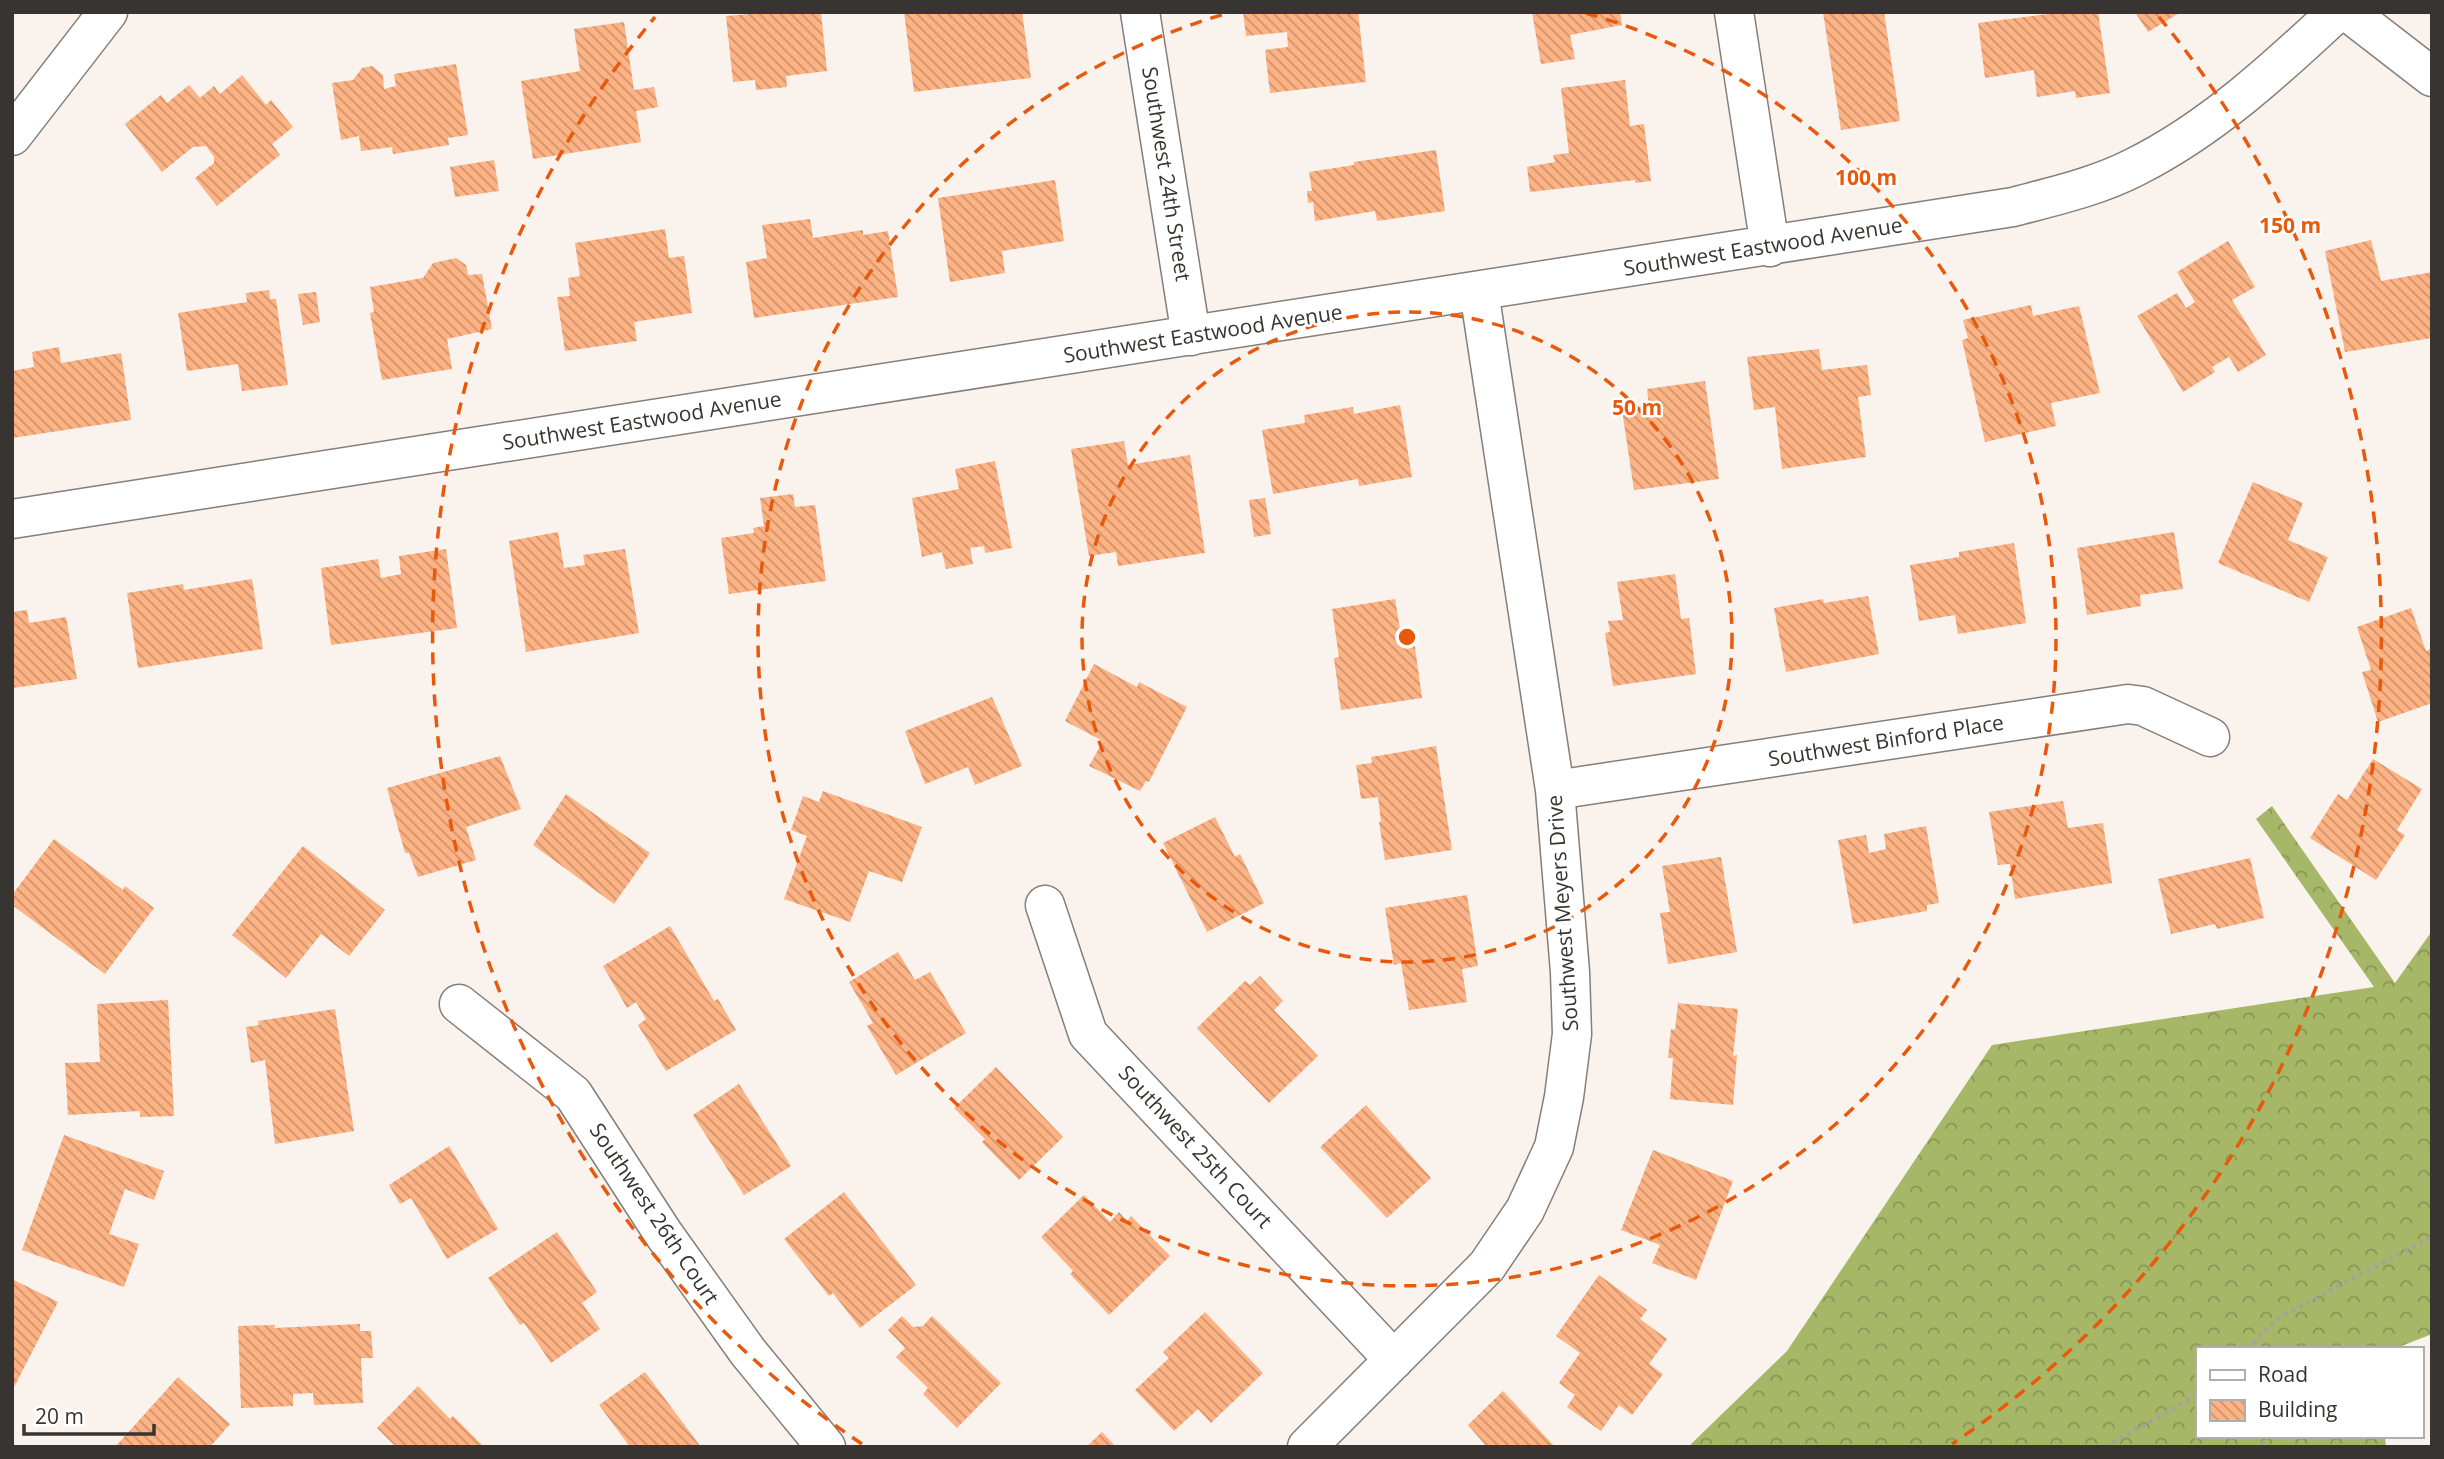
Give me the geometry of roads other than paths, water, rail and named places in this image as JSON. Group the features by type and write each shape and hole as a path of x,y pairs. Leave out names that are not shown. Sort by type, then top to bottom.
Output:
{"street":[{"path":"12,136 108,12"},
{"name":"Southwest 24th Street","path":"1140,12 1191,336"},
{"path":"1734,12 1770,247"},
{"name":"Southwest Eastwood Avenue","path":"12,519 2013,207 2081,190 2133,168 2181,142 2274,72 2337,12"},
{"path":"2348,12 2432,77"},
{"name":"Southwest Meyers Drive","path":"1307,1447 1487,1266 1525,1210 1553,1147 1564,1097 1572,1034 1555,790 1479,291"},
{"name":"Southwest Binford Place","path":"1555,790 2129,704 2143,706 2210,737"},
{"name":"Southwest 25th Court","path":"1045,905 1088,1034 1394,1360"},
{"name":"Southwest 26th Court","path":"459,1004 573,1094 663,1233 748,1352 826,1447"}]}
